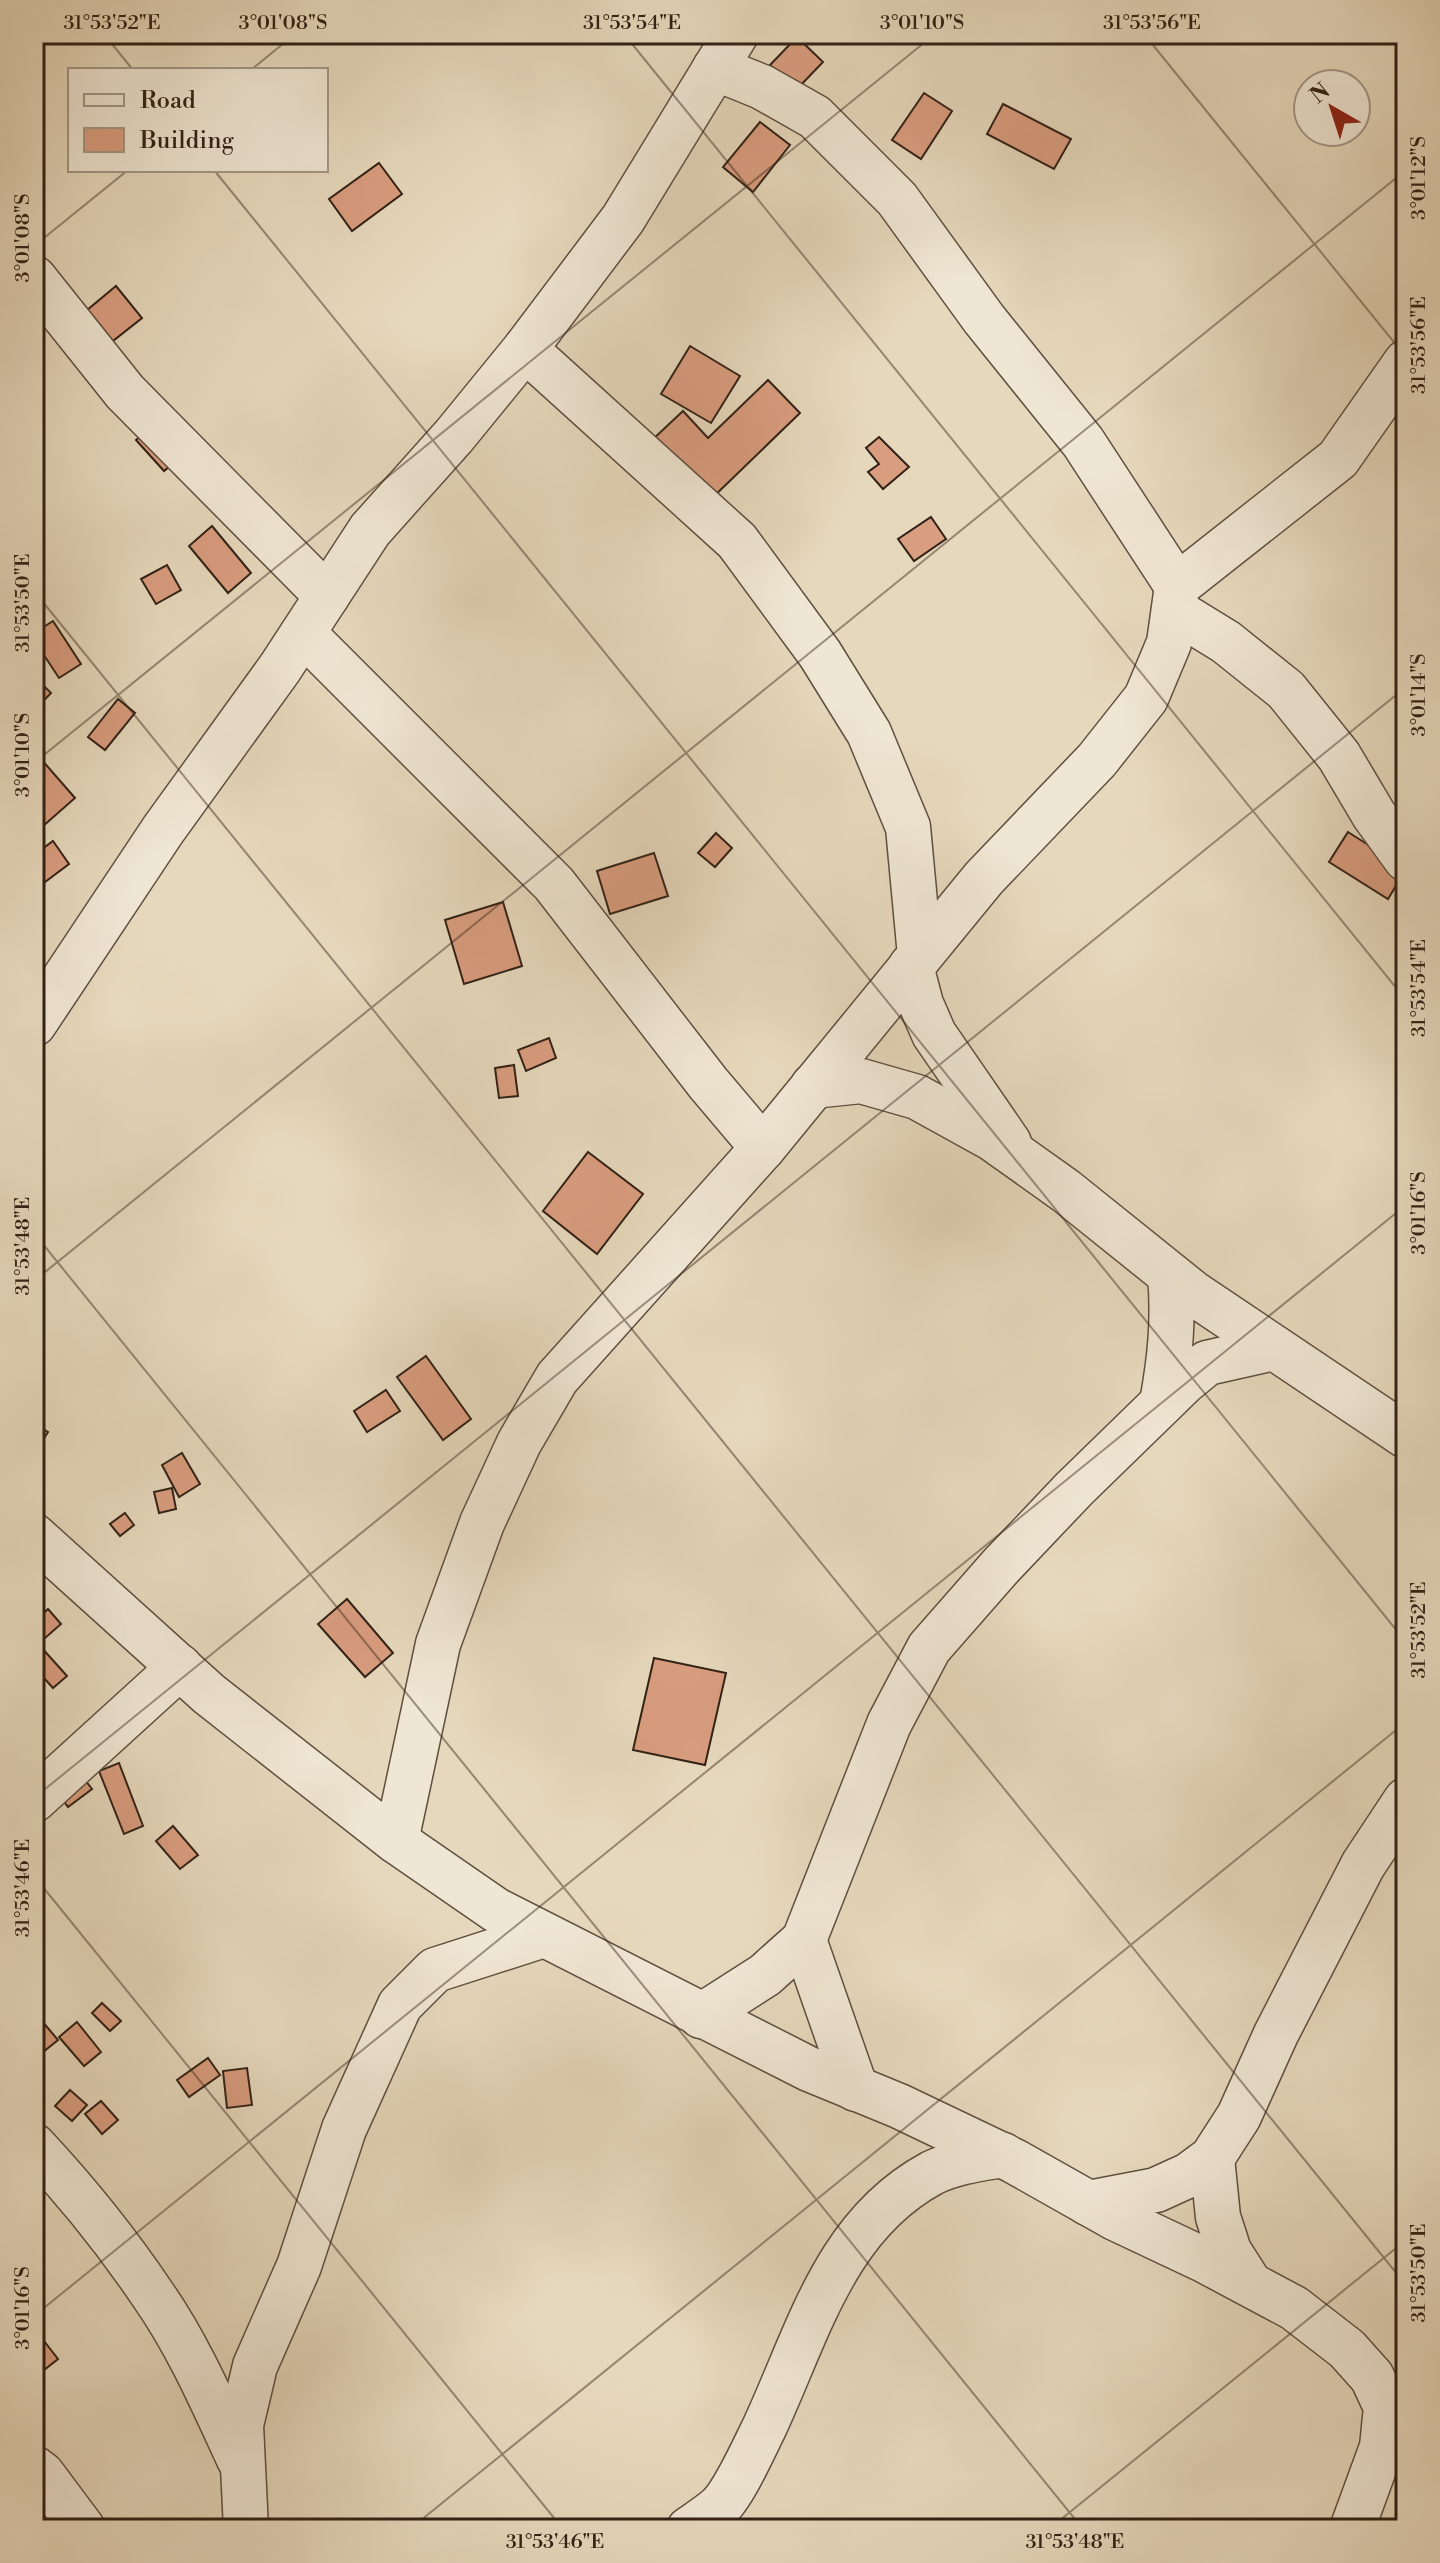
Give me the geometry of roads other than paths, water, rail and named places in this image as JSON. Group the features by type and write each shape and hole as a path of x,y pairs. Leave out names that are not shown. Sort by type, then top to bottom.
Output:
{"street":[{"path":"34,1024 163,830 303,633 370,530 454,436 525,349 623,219 726,51 762,87 815,117 897,199 984,319 1083,442 1175,598 1286,690 1339,756 1374,815 1406,859"},
{"path":"34,278 125,392 327,596"},
{"path":"525,349 737,541 820,654 869,733 908,827 915,961 921,1004 934,1034 1016,1155"},
{"path":"396,1841 438,1644 482,1523 519,1443 557,1378 763,1148 984,878 1097,760 1146,698 1169,643 1175,598 1338,459 1406,362"},
{"path":"303,633 554,884 708,1083 763,1148"},
{"path":"813,1086 861,1081 917,1097 993,1139 1066,1191 1170,1275 1406,1436"},
{"path":"1162,1403 1171,1350 1173,1314 1170,1275"},
{"path":"701,2016 765,1975 804,1940 889,1724 929,1648 1021,1545 1162,1403 1207,1363 1274,1348"},
{"path":"34,1536 209,1694 396,1841 496,1910 809,2069 1003,2155 1088,2203 1294,2308 1336,2341 1372,2377 1386,2407 1394,2452 1352,2529"},
{"path":"34,1800 180,1667"},
{"path":"1088,2203 1156,2190 1189,2175 1212,2158 1239,2116 1276,2034 1363,1865 1406,1800"},
{"path":"246,2529 241,2425 255,2366 299,2266 344,2129 400,2005 435,1970 544,1935"},
{"path":"804,1940 856,2089"},
{"path":"34,2146 155,2296 202,2379 243,2468"},
{"path":"689,2529 721,2506 752,2452 817,2304 855,2238 884,2208 932,2173 965,2161 1003,2155"},
{"path":"1212,2158 1218,2217 1229,2251 1250,2284"},
{"path":"34,2468 83,2529"}]}
